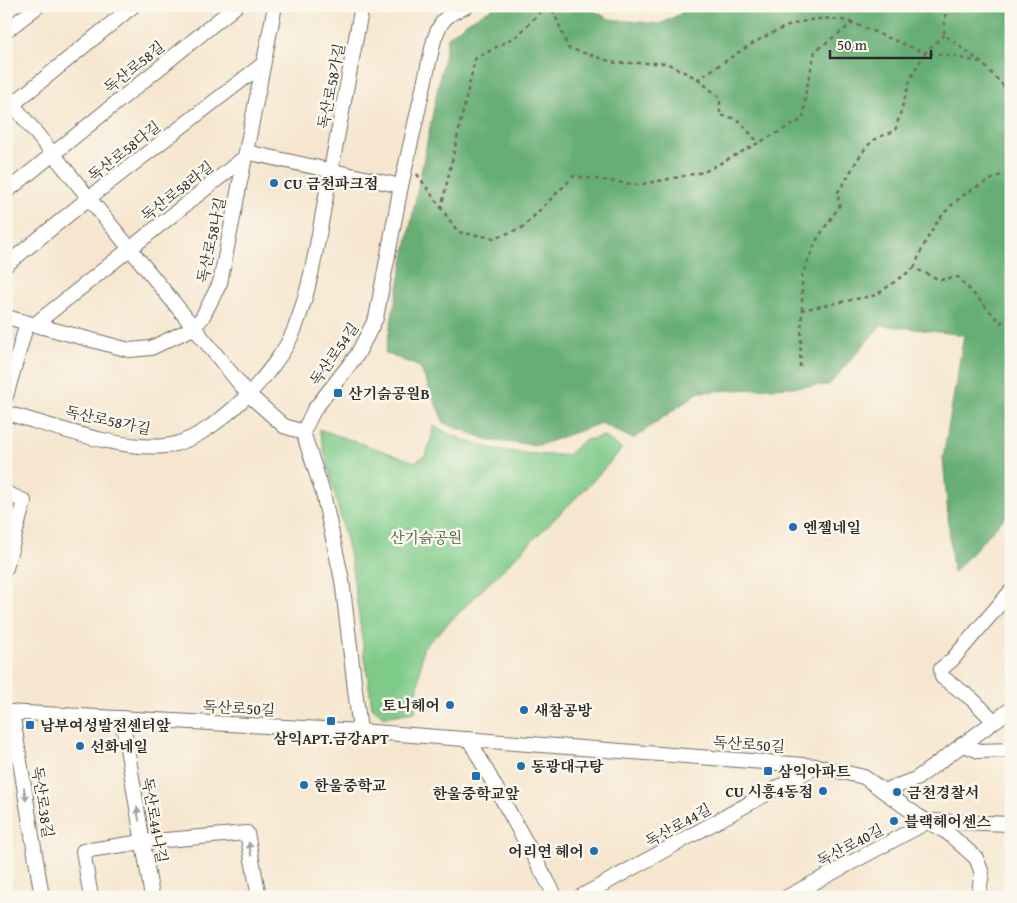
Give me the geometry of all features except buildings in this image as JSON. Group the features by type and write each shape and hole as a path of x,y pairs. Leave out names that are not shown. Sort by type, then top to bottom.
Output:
{"street":[{"path":"6,32 38,6"},
{"path":"133,6 8,103 53,154 248,394 284,426 303,432 323,493 342,580 360,731"},
{"name":"독산로58길","path":"6,192 236,6"},
{"name":"독산로58나길","path":"6,317 129,350 151,348 193,328 202,318 220,283 274,6"},
{"name":"독산로58가길","path":"6,413 103,439 144,447 166,446 185,442 211,427 248,394 272,366 295,329 308,279 331,171 362,6"},
{"name":"독산로54길","path":"303,432 314,410 357,355 370,334 376,318 401,186 439,26 451,12 467,6"},
{"name":"독산로58다길","path":"6,265 89,198 263,64"},
{"path":"245,155 401,186"},
{"name":"독산로58라길","path":"30,324 245,155"},
{"path":"6,396 30,324"},
{"path":"6,492 24,501 6,568"},
{"path":"994,722 972,699 942,677 941,670 952,660 1011,591"},
{"path":"883,791 916,779 1011,709"},
{"name":"독산로50길","path":"9,712 360,731 818,766 864,777 948,833 976,858 982,873 978,897"},
{"name":"독산로38길","path":"9,712 42,897"},
{"name":"독산로44나길","path":"122,718 152,897"},
{"path":"469,739 556,897"},
{"path":"962,744 979,751 1011,750"},
{"name":"독산로44길","path":"580,897 818,766"},
{"path":"929,821 1011,824"},
{"name":"독산로40길","path":"787,897 929,821"},
{"path":"91,897 83,851 142,842 247,833 259,897"}],"path":[{"path":"800,367 802,275 816,241 840,205 837,193 848,180 858,159 874,141 895,131 911,77 925,53 944,35 946,6"},
{"path":"442,208 475,59 518,35 543,9 554,12 568,48 616,63 666,63 698,79 720,98 720,115 737,119 759,143"},
{"path":"698,79 794,22 840,18 925,53 949,55 982,63"},
{"path":"407,160 458,232 494,238 522,228 574,176 638,185 704,172 803,119 806,91 815,50 853,23"},
{"path":"944,35 982,63 1011,94"},
{"path":"802,310 876,295 914,268 926,237 950,205 974,187 1011,171"},
{"path":"914,268 940,280 958,277 1001,323 1011,312"}],"green space":[{"path":"497,6 585,6 609,19 660,24 680,14 686,6 1011,6 1011,511 953,573 943,458 964,335 881,325 829,385 699,392 633,439 601,423 540,445 491,441 444,423 420,367 385,353 448,37 469,21"},
{"name":"산기슭공원","path":"433,425 464,440 516,452 568,455 582,441 604,436 622,449 591,483 423,648 415,712 384,717 372,707 351,561 319,429 415,462 426,455 432,436"}],"place":[{"name":"CU 금천파크점","path":"274,183"},
{"name":"산기슭공원B","path":"338,393"},
{"name":"엔젤네일","path":"793,527"},
{"name":"토니헤어","path":"450,705"},
{"name":"새참공방","path":"524,710"},
{"name":"삼익APT.금강APT","path":"331,721"},
{"name":"남부여성발전센터앞","path":"30,725"},
{"name":"선화네일","path":"80,746"},
{"name":"동광대구탕","path":"521,766"},
{"name":"삼익아파트","path":"768,771"},
{"name":"한울중학교앞","path":"476,776"},
{"name":"한울중학교","path":"304,785"},
{"name":"CU 시흥4동점","path":"823,791"},
{"name":"금천경찰서","path":"897,792"},
{"name":"블랙헤어센스","path":"894,821"},
{"name":"어리연 헤어","path":"594,851"}]}
